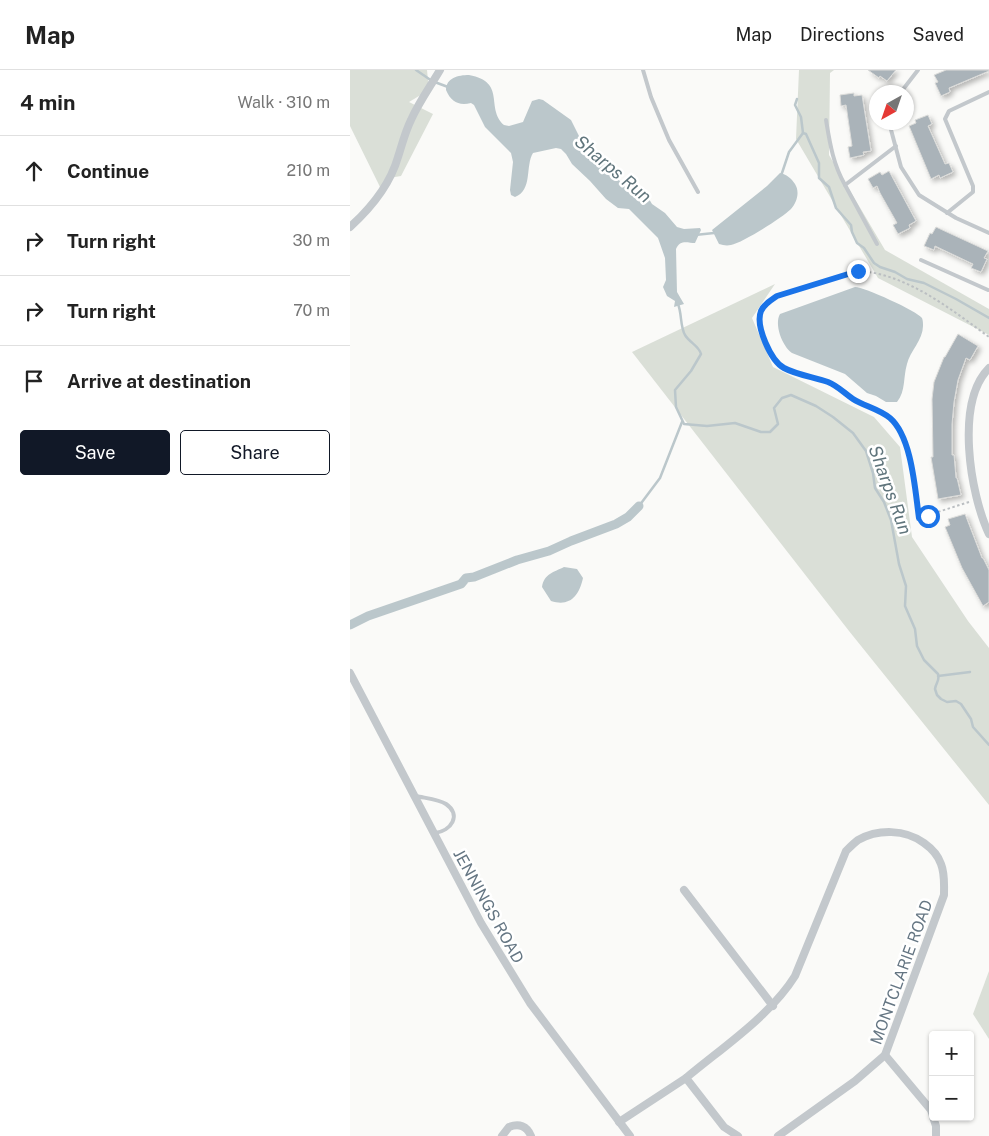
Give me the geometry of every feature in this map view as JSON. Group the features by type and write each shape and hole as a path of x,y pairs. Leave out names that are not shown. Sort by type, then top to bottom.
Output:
{"street":[{"path":"350,227 376,201 394,167 405,134 419,103 440,70"},
{"path":"989,368 978,382 970,413 969,455 974,490 989,534"},
{"name":"JENNINGS ROAD","path":"350,673 477,917 524,994 630,1136"},
{"name":"MONTCLARIE ROAD","path":"619,1122 686,1078 773,1006 795,976 846,851 857,841 874,834 893,832 907,834 918,839 931,849 941,862 944,876 944,894 885,1055 855,1081 778,1136"},
{"path":"684,890 773,1006"},
{"path":"885,1055 929,1108"},
{"path":"686,1078 724,1127 738,1136"},
{"path":"934,1121 936,1136"},
{"path":"502,1136 509,1127 518,1125 528,1130 532,1136"}],"lane":[{"path":"643,70 669,140 698,192"},
{"path":"906,85 918,70"},
{"path":"947,212 973,192 973,186 945,119 949,112 989,92"},
{"path":"826,120 831,154 836,170 878,244"},
{"path":"891,130 901,167 919,195 947,212 989,233"},
{"path":"845,185 896,146"},
{"path":"921,260 989,289"},
{"path":"413,795 445,803 453,811 454,819 450,827 443,832 433,834"}],"path":[{"path":"972,502 919,518 909,455 898,428 890,418 853,399 838,387 778,364 771,356 767,345 760,320 760,312 766,304 777,296 858,271 868,272 884,274 934,299 989,337"}],"shaded area":[{"path":"350,70 427,70 429,90 409,102 433,114 401,176 389,178 382,191 350,126"},
{"path":"799,70 834,70 830,73 829,155 885,250 989,309 989,335 878,278 796,139"},
{"path":"469,75 481,78 488,83 494,96 496,111 504,125 509,126 523,122 532,101 543,100 571,120 580,138 590,145 592,151 601,161 609,165 621,183 649,199 677,227 684,229 700,228 701,230 695,243 682,243 676,249 677,292 684,304 674,307 675,301 667,296 663,287 666,280 665,258 658,238 629,209 618,208 606,199 572,164 561,149 556,148 533,153 524,189 521,194 515,197 511,195 513,162 511,153 485,127 474,105 456,102 450,98 446,90 448,83 453,78"},
{"path":"780,173 791,179 797,187 797,197 791,209 771,224 744,240 731,245 719,244 712,230 767,186"},
{"path":"775,284 752,318 773,367 874,417 900,447 912,537 968,621 989,648 989,805 849,631 632,352"},
{"path":"855,287 890,300 911,310 922,318 922,331 909,359 903,389 897,402 886,402 867,393 845,374 792,353 788,350 780,335 778,318 780,314"},
{"path":"564,567 577,569 583,578 579,590 573,599 568,601 551,601 542,587 543,583 550,574"},
{"path":"989,971 989,1039 973,1014"}],"building":[{"path":"868,70 896,70 887,81"},
{"path":"946,70 989,71 949,88 950,92 941,96 935,83 938,82 934,75"},
{"path":"854,93 854,96 862,95 871,151 863,152 864,155 850,158 848,147 852,146 846,105 841,106 840,95"},
{"path":"928,115 932,124 928,126 945,164 949,163 953,172 940,178 939,175 931,179 911,130 914,130 915,120"},
{"path":"889,171 916,221 909,225 910,228 898,234 893,225 897,223 877,186 873,188 868,179 880,172 882,175"},
{"path":"936,227 988,251 984,258 987,259 981,272 971,268 973,264 935,246 934,250 924,246 930,233 932,234"},
{"path":"958,334 978,346 970,360 966,358 958,380 954,402 952,455 954,455 956,478 961,495 938,499 931,457 933,457 932,399 934,382 944,357"},
{"path":"965,514 982,558 989,570 989,602 983,606 962,568 945,527 950,525 948,519"}],"waterway":[{"name":"Sharps Run","path":"416,70 432,81 448,87"},
{"path":"797,99 795,105 801,117 803,133 806,134 819,163 819,178 829,187 836,208 851,225 857,243 864,248 874,263 907,279 924,283 989,318"},
{"path":"781,176 789,152 803,133"},
{"path":"695,235 714,233"},
{"name":"Sharps Run","path":"678,304 685,335 701,354 691,371 675,390 676,407 684,424 707,426 735,423 761,432 770,432 778,424 774,408 782,398 791,395 816,406 833,417 853,433 866,451 873,473 875,488 884,502 891,520 899,564 906,586 905,606 915,629 917,646 924,660 938,674 935,689 937,695 947,702 956,701 961,704 971,719 973,727 989,745"},
{"path":"639,506 660,478 682,422"},
{"path":"350,625 368,616 461,584 466,578 474,577 517,560 549,551 616,524 628,517 639,506"},
{"path":"938,676 970,672"}],"route":[{"path":"858,271 777,296 766,304 760,312 762,331 771,356 778,364 828,382 853,399 890,418 907,445 919,518 928,516"}]}
